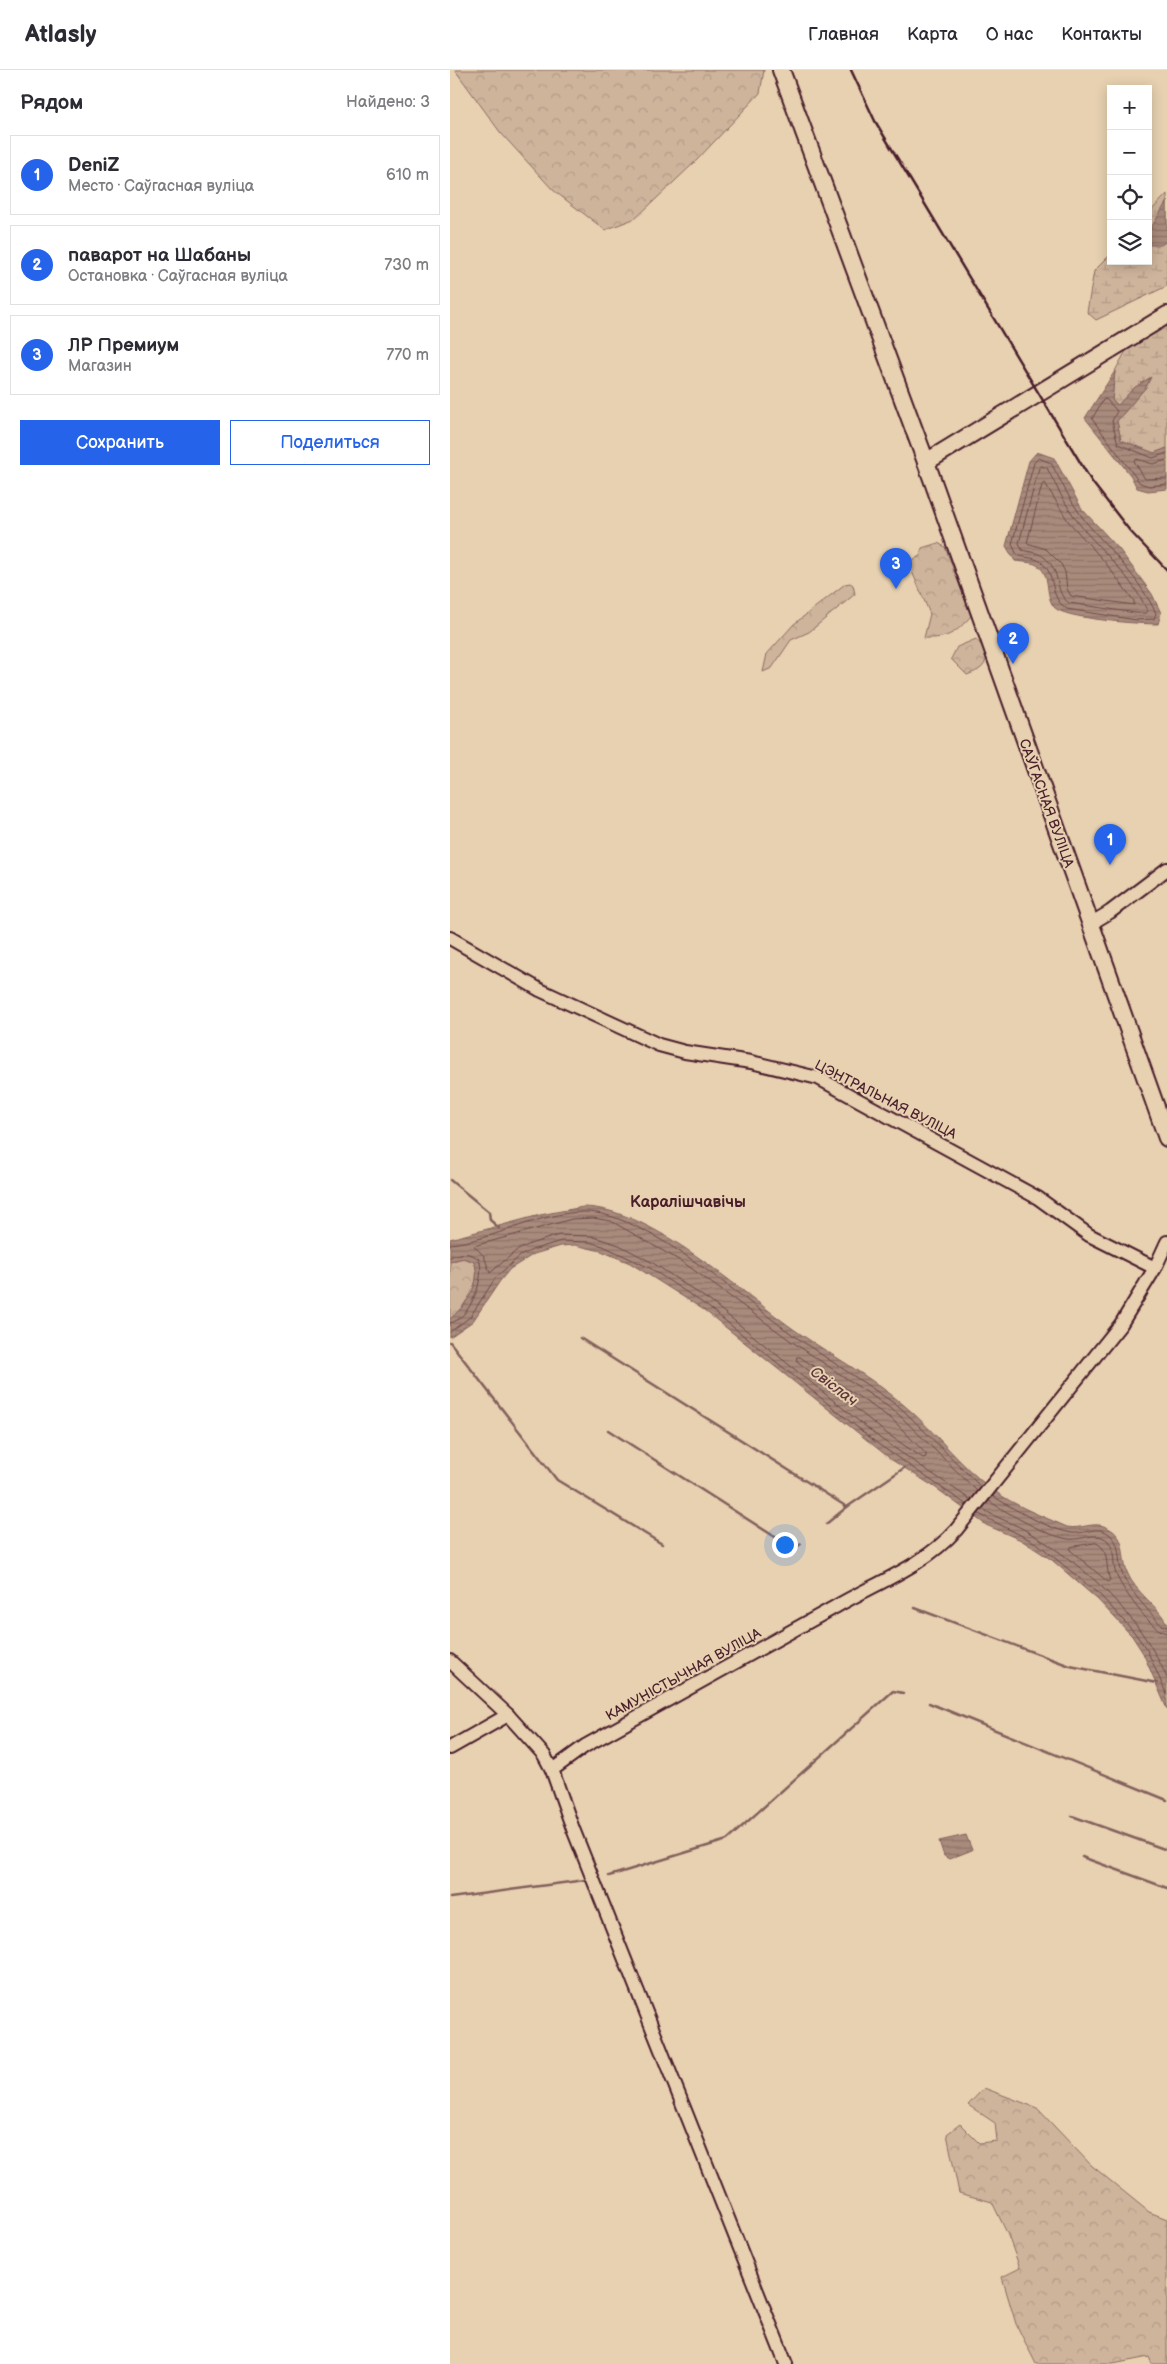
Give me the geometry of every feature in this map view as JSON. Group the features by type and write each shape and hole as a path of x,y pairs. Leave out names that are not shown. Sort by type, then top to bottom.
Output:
{"main road":[{"name":"САЎГАСНАЯ ВУЛІЦА","path":"781,70 926,462 1167,1138"},
{"path":"926,462 1167,314"}],"street":[{"path":"1090,924 1110,912 1167,869"},
{"name":"ЦЭНТРАЛЬНАЯ ВУЛІЦА","path":"450,938 540,990 659,1045 685,1052 759,1063 818,1078 1038,1198 1089,1235 1155,1268"},
{"path":"1155,1268 1167,1242"},
{"name":"КАМУНІСТЫЧНАЯ ВУЛІЦА","path":"552,1770 585,1746 937,1550 1004,1472 1121,1324 1155,1268"},
{"path":"450,1661 508,1715 544,1755 552,1770 573,1829 786,2364"},
{"path":"450,1748 508,1715"}],"green space":[{"path":"455,70 764,70 760,93 696,161 636,218 605,230 553,190 500,132"},
{"path":"1167,194 1167,286 1096,320 1087,312 1094,271 1107,258 1107,265 1152,265 1152,210"},
{"path":"1167,324 1167,448 1154,453 1121,440 1117,421 1146,387 1150,378 1134,388 1118,405 1112,400 1115,371 1128,347"},
{"path":"938,543 945,547 971,616 951,634 924,638 930,614 908,562 920,556 922,548"},
{"path":"850,583 853,585 855,594 809,632 791,640 772,668 763,672 767,654 794,624 845,584"},
{"path":"976,639 987,652 986,661 982,667 967,675 951,659 957,647"},
{"path":"463,1258 474,1262 476,1278 467,1301 450,1319 450,1262"},
{"path":"984,2088 1037,2108 1091,2165 1149,2212 1167,2219 1167,2364 1152,2364 1149,2357 1113,2364 1036,2364 1016,2324 1002,2277 1020,2268 1007,2233 992,2202 959,2193 947,2134 960,2124 979,2143 997,2141 995,2123 968,2105"}],"water":[{"path":"1167,201 1167,241 1161,245 1152,245 1152,226"},
{"path":"1115,371 1112,400 1118,405 1134,388 1151,377 1146,387 1117,421 1121,440 1154,453 1167,448 1167,489 1148,491 1137,488 1131,476 1085,418"},
{"path":"1037,452 1054,458 1082,509 1119,549 1152,594 1161,613 1158,624 1087,618 1061,611 1054,607 1051,602 1045,574 1042,569 1035,564 1015,561 1006,546 1029,461"},
{"name":"Свіслач","path":"583,1207 610,1211 638,1221 696,1255 799,1333 893,1396 916,1416 981,1481 1001,1496 1067,1527 1098,1525 1114,1532 1121,1542 1125,1566 1131,1580 1167,1624 1167,1709 1143,1653 1132,1636 1098,1600 1052,1560 1021,1540 986,1525 936,1488 892,1460 704,1310 630,1263 601,1251 575,1245 561,1246 534,1254 510,1269 473,1321 450,1337 450,1319 471,1294 476,1278 476,1270 474,1262 468,1259 450,1262 450,1239 540,1215"},
{"path":"966,1835 972,1850 949,1859 944,1856 939,1841"}],"waterway":[{"path":"450,1180 489,1212 490,1220 499,1228"},
{"path":"580,1338 847,1507 904,1468"},
{"path":"450,1342 557,1480 662,1544"},
{"path":"608,1430 794,1549 801,1544"},
{"path":"826,1524 847,1507"},
{"path":"915,1608 1070,1666 1157,1683"},
{"path":"609,1876 727,1840 893,1691 903,1693"},
{"path":"929,1703 1167,1800"},
{"path":"1072,1816 1167,1850"},
{"path":"1082,1857 1167,1888"},
{"path":"450,1898 585,1880"}],"railway":[{"path":"851,70 875,121 1092,482 1130,531 1167,570"}],"place":[{"name":"ЛР Премиум","path":"896,589"},
{"name":"паварот на Шабаны","path":"1013,664"},
{"name":"DeniZ","path":"1110,865"}],"district":[{"name":"Каралішчавічы","path":"688,1201"}]}
